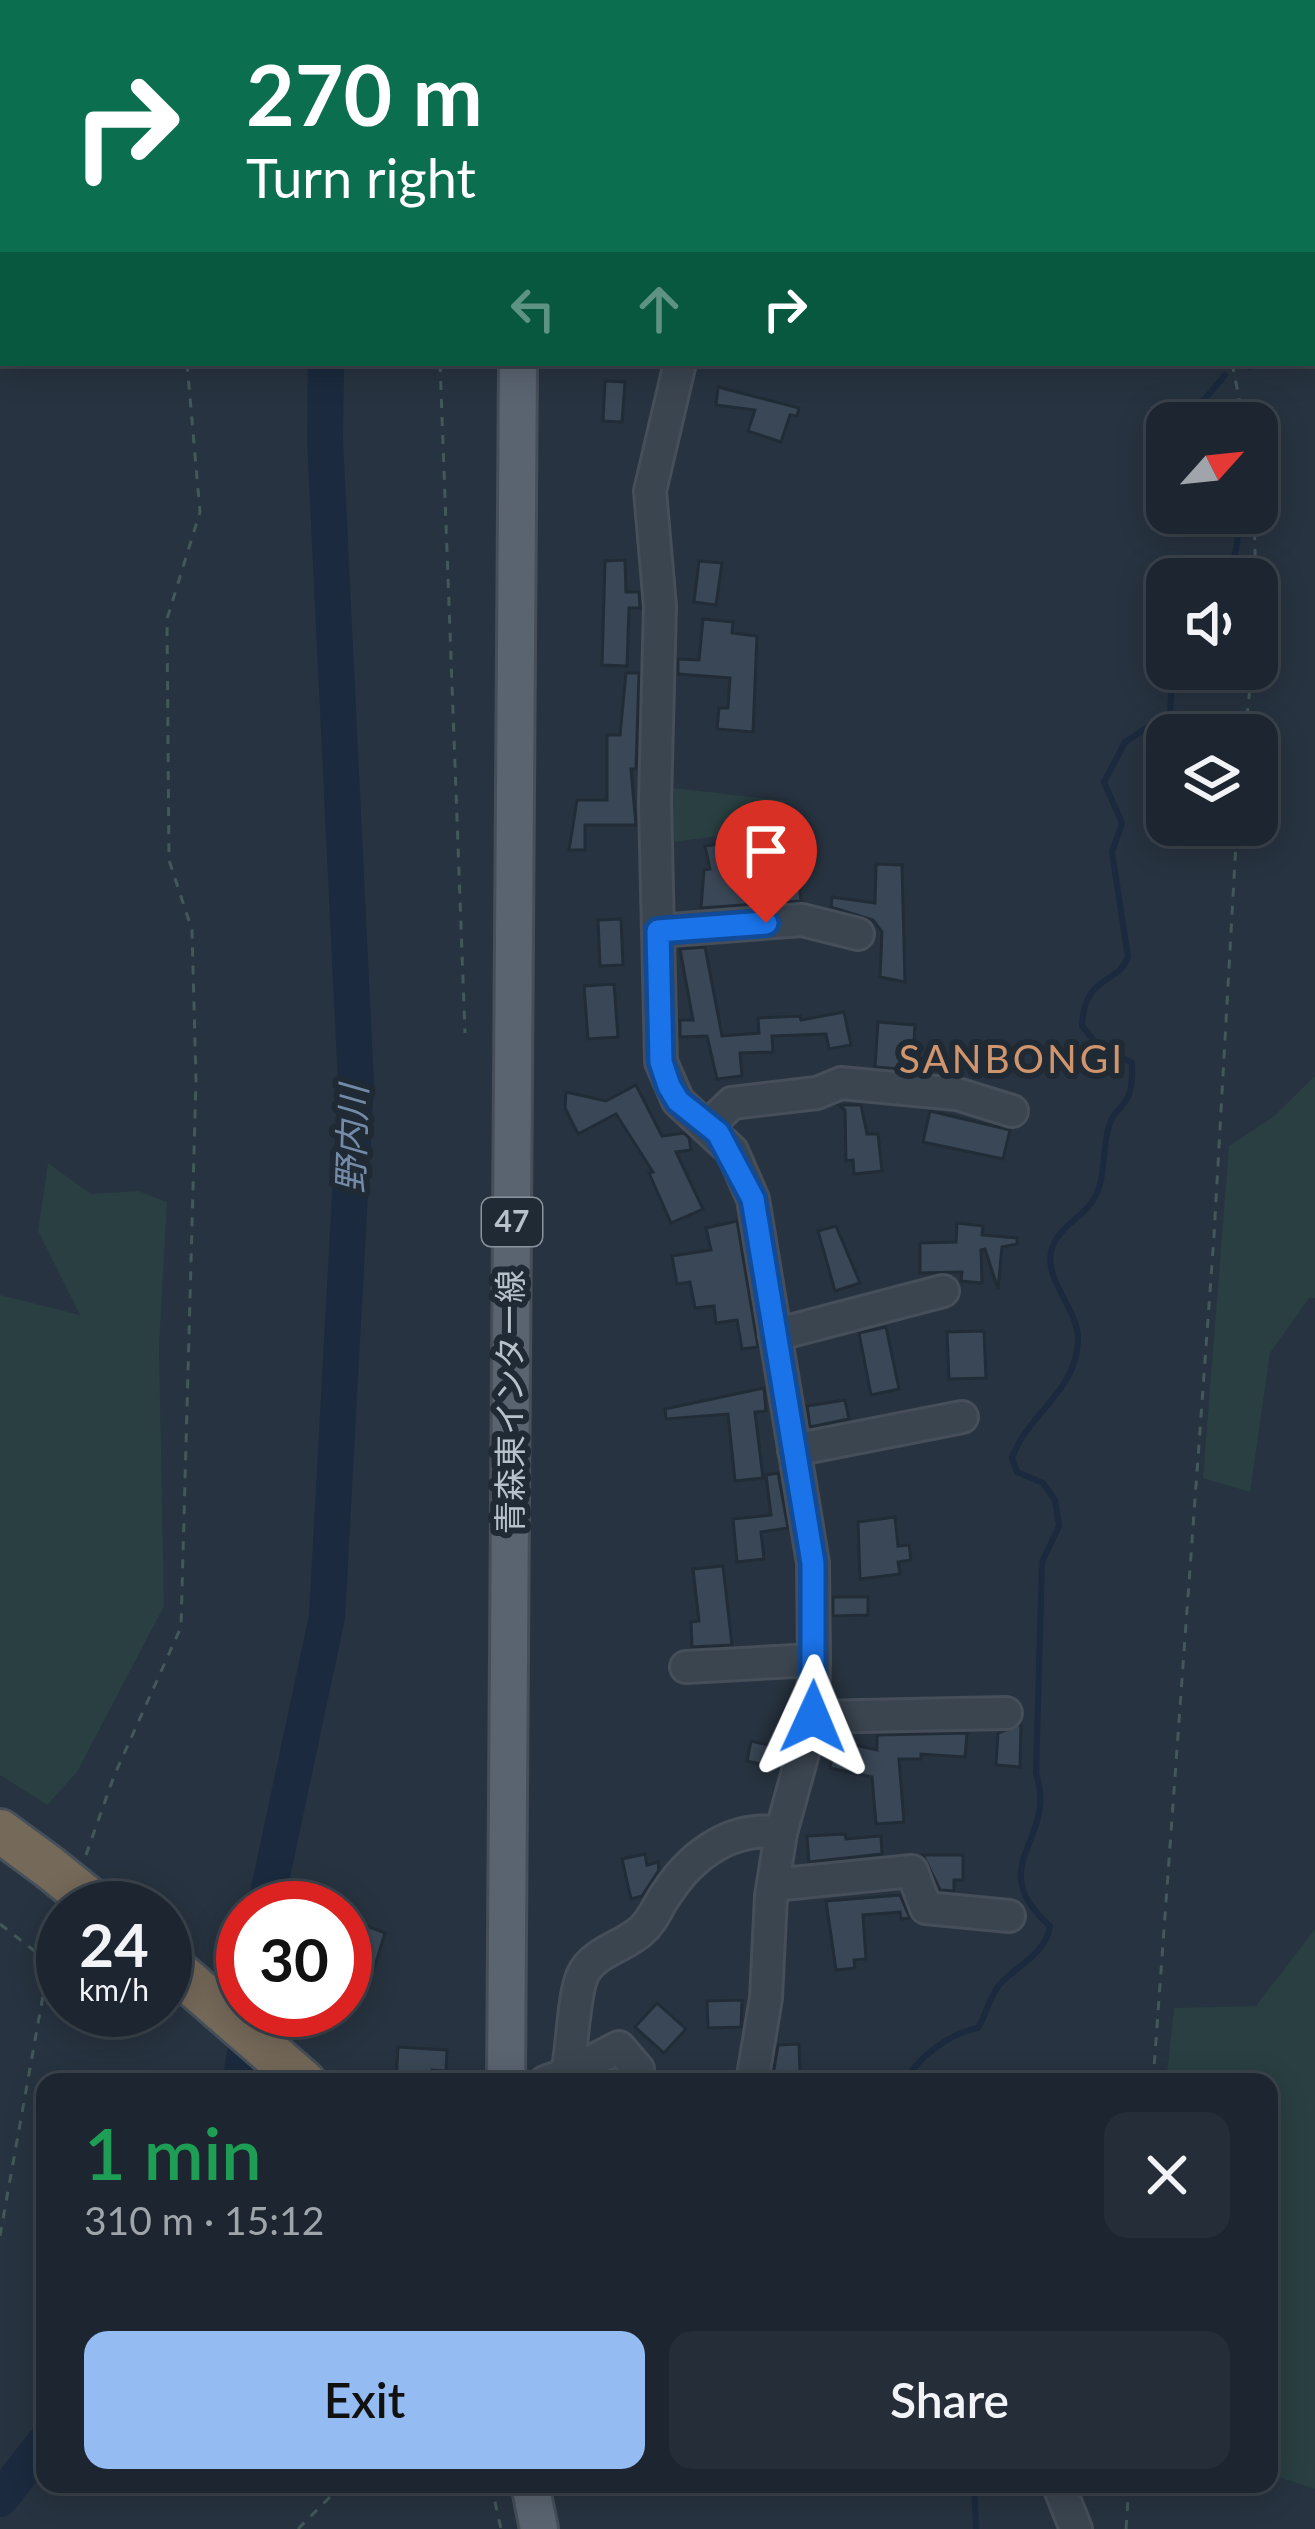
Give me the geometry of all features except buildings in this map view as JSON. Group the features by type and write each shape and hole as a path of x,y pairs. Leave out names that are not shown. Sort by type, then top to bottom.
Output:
{"highway":[{"path":"0,1831 66,1866 78,1881"},
{"path":"192,1985 294,2073"}],"main road":[{"name":"青森東インター線","path":"506,2073 518,366"},
{"path":"532,2493 539,2529"}],"street":[{"path":"679,366 650,491 660,606 661,1062 678,1101 731,1151 753,1199 813,1563 813,1717 781,1833 766,1997 753,2073"},
{"path":"658,931 802,920 858,934"},
{"path":"709,1126 731,1103 817,1094 841,1083 957,1094 1012,1111"},
{"path":"775,1334 943,1291"},
{"path":"794,1450 962,1417"},
{"path":"686,1667 814,1660"},
{"path":"813,1717 1006,1713"},
{"path":"563,2073 577,2032 578,1988 595,1958 646,1928 682,1870 710,1850 750,1828 781,1833"},
{"path":"773,1885 912,1871 926,1908 1009,1916"},
{"path":"572,2073 619,2047 638,2068"},
{"path":"1062,2493 1076,2529"}],"path":[{"path":"66,1866 114,1776 181,1627 196,1080 192,930 169,860 167,619 200,512 187,366"},
{"path":"440,366 465,1033"},
{"path":"1233,366 1240,402"},
{"path":"1154,2073 1214,1237 1236,846"},
{"path":"0,1924 36,1952"},
{"path":"0,2236 36,2035"},
{"path":"298,2529 334,2493"},
{"path":"493,2493 501,2529"},
{"path":"1126,2529 1129,2493"}],"green space":[{"path":"666,787 785,801 782,828 664,843"},
{"path":"1315,1076 1315,1298 1309,1298 1270,1353 1250,1492 1203,1478 1229,1146 1273,1117"},
{"path":"48,1163 91,1194 139,1191 167,1202 159,1347 164,1606 77,1772 47,1805 0,1775 0,1295 80,1315 38,1231"},
{"path":"1315,1929 1315,2489 1278,2477 1278,2073 1167,2073 1174,2008 1256,2006"}],"waterway":[{"name":"野内川","path":"271,1881 327,1617 356,1084 325,440 326,366"},
{"path":"1202,402 1225,375"},
{"path":"1233,558 1238,534"},
{"path":"912,2073 936,2048 978,2028 996,1989 1037,1952 1050,1926 1031,1905 1021,1869 1040,1797 1036,1774 1042,1562 1059,1526 1055,1500 1043,1483 1017,1472 1012,1458 1028,1428 1061,1389 1075,1358 1077,1328 1055,1280 1050,1256 1058,1237 1096,1194 1108,1129 1127,1098 1132,1079 1132,1063 1097,1044 1082,1026 1089,997 1128,957 1112,852 1122,823 1104,782 1125,742 1170,713 1172,690"},
{"name":"野内川","path":"242,2073 248,2037"},
{"name":"野内川","path":"0,2499 36,2453"},
{"path":"974,2493 976,2529"}],"district":[{"name":"SANBONGI","path":"1012,1059"}],"route":[{"path":"766,923 658,931 661,1062 678,1101 718,1133 731,1151 753,1199 813,1563 813,1717"}]}
